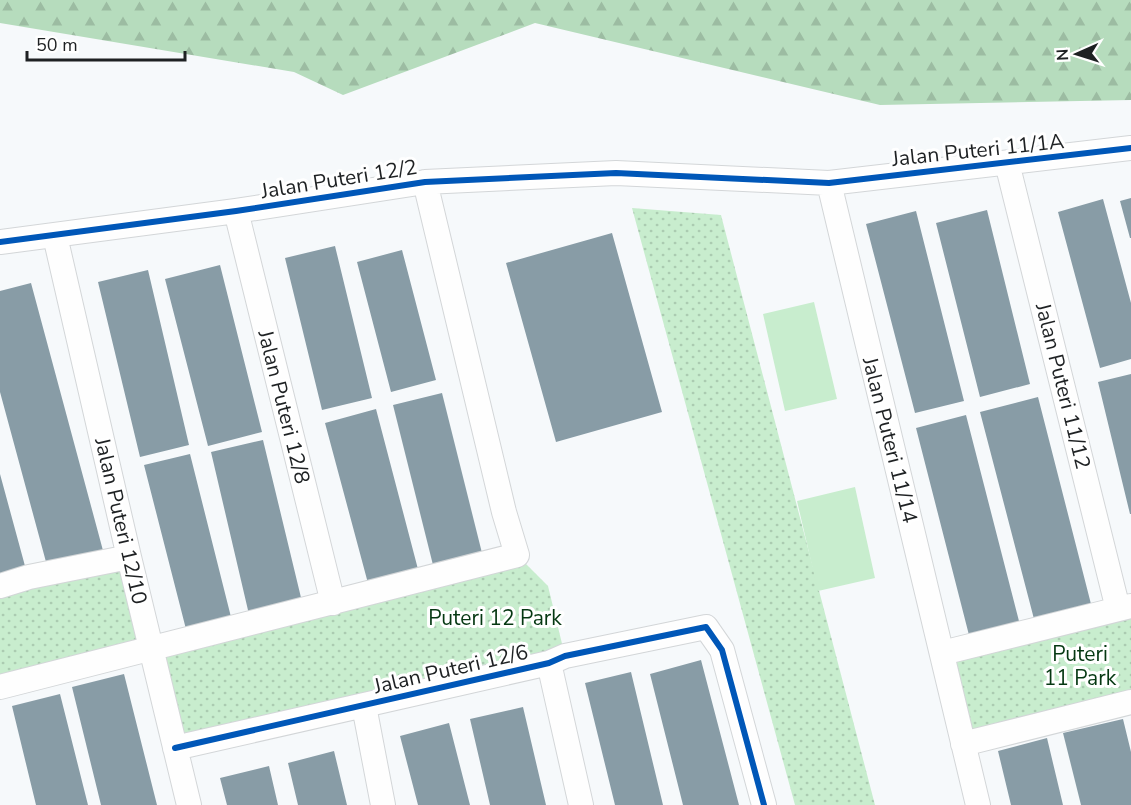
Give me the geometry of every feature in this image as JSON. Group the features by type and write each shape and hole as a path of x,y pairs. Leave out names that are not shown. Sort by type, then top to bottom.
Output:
{"street":[{"name":"Jalan Puteri 11/1A","path":"829,183 1131,148"},
{"name":"Jalan Puteri 11/12","path":"1007,163 1125,607"},
{"name":"Jalan Puteri 12/2","path":"0,242 237,212 426,182 616,173 829,183"},
{"path":"0,687 517,555 504,512 426,182"},
{"name":"Jalan Puteri 11/14","path":"829,183 978,805"},
{"name":"Jalan Puteri 12/8","path":"237,212 333,603"},
{"name":"Jalan Puteri 12/10","path":"55,236 189,805"},
{"path":"0,586 29,577 129,557"},
{"path":"942,653 1125,607"},
{"name":"Jalan Puteri 12/6","path":"175,748 549,663 565,656 706,627 722,650 764,805"},
{"path":"549,663 581,805"},
{"path":"963,744 1131,702"},
{"path":"364,706 384,805"}],"green space":[{"path":"0,0 1131,0 1131,100 880,105 535,23 343,95 294,72 0,23"},
{"path":"632,208 721,215 875,805 795,805"},
{"path":"814,302 837,399 785,411 763,314"},
{"path":"855,487 875,578 818,591 797,501"},
{"name":"Puteri 12 Park","path":"517,555 548,586 565,656 175,748 151,647"},
{"path":"129,557 151,647 0,687 0,589"},
{"name":"Puteri 11 Park","path":"1131,606 1131,702 963,744 942,653"}],"building":[{"path":"1131,198 1131,238 1130,238 1120,201"},
{"path":"1103,199 1131,303 1131,359 1100,368 1058,212"},
{"path":"987,210 1030,384 980,397 936,223"},
{"path":"916,211 964,401 915,413 866,224"},
{"path":"612,233 662,412 556,442 506,263"},
{"path":"335,246 372,398 322,410 285,258"},
{"path":"402,250 436,380 391,392 357,262"},
{"path":"220,265 262,432 208,446 165,279"},
{"path":"148,270 189,445 140,457 98,282"},
{"path":"31,283 105,558 49,573 0,392 0,291"},
{"path":"1131,374 1131,514 1130,514 1098,382"},
{"path":"442,393 484,561 435,573 393,405"},
{"path":"1038,397 1091,604 1034,619 980,412"},
{"path":"376,409 419,573 369,587 325,423"},
{"path":"966,415 1020,625 970,639 916,428"},
{"path":"263,440 304,610 251,623 211,452"},
{"path":"190,454 233,625 188,637 144,465"},
{"path":"0,474 28,577 0,584"},
{"path":"701,660 739,805 683,805 650,674"},
{"path":"631,672 663,805 615,805 585,683"},
{"path":"124,674 157,805 101,805 72,687"},
{"path":"60,694 88,805 36,805 12,706"},
{"path":"523,707 546,805 490,805 470,719"},
{"path":"1123,719 1131,752 1131,805 1081,805 1063,733"},
{"path":"449,723 470,805 418,805 400,736"},
{"path":"1047,738 1063,805 1011,805 998,751"},
{"path":"334,751 347,805 298,805 288,763"},
{"path":"269,766 278,805 227,805 220,778"}],"cycle path":[{"path":"0,242 236,211 425,182 616,173 829,183 1131,148"},
{"path":"175,748 549,663 565,656 706,627 722,650 764,805"}]}
